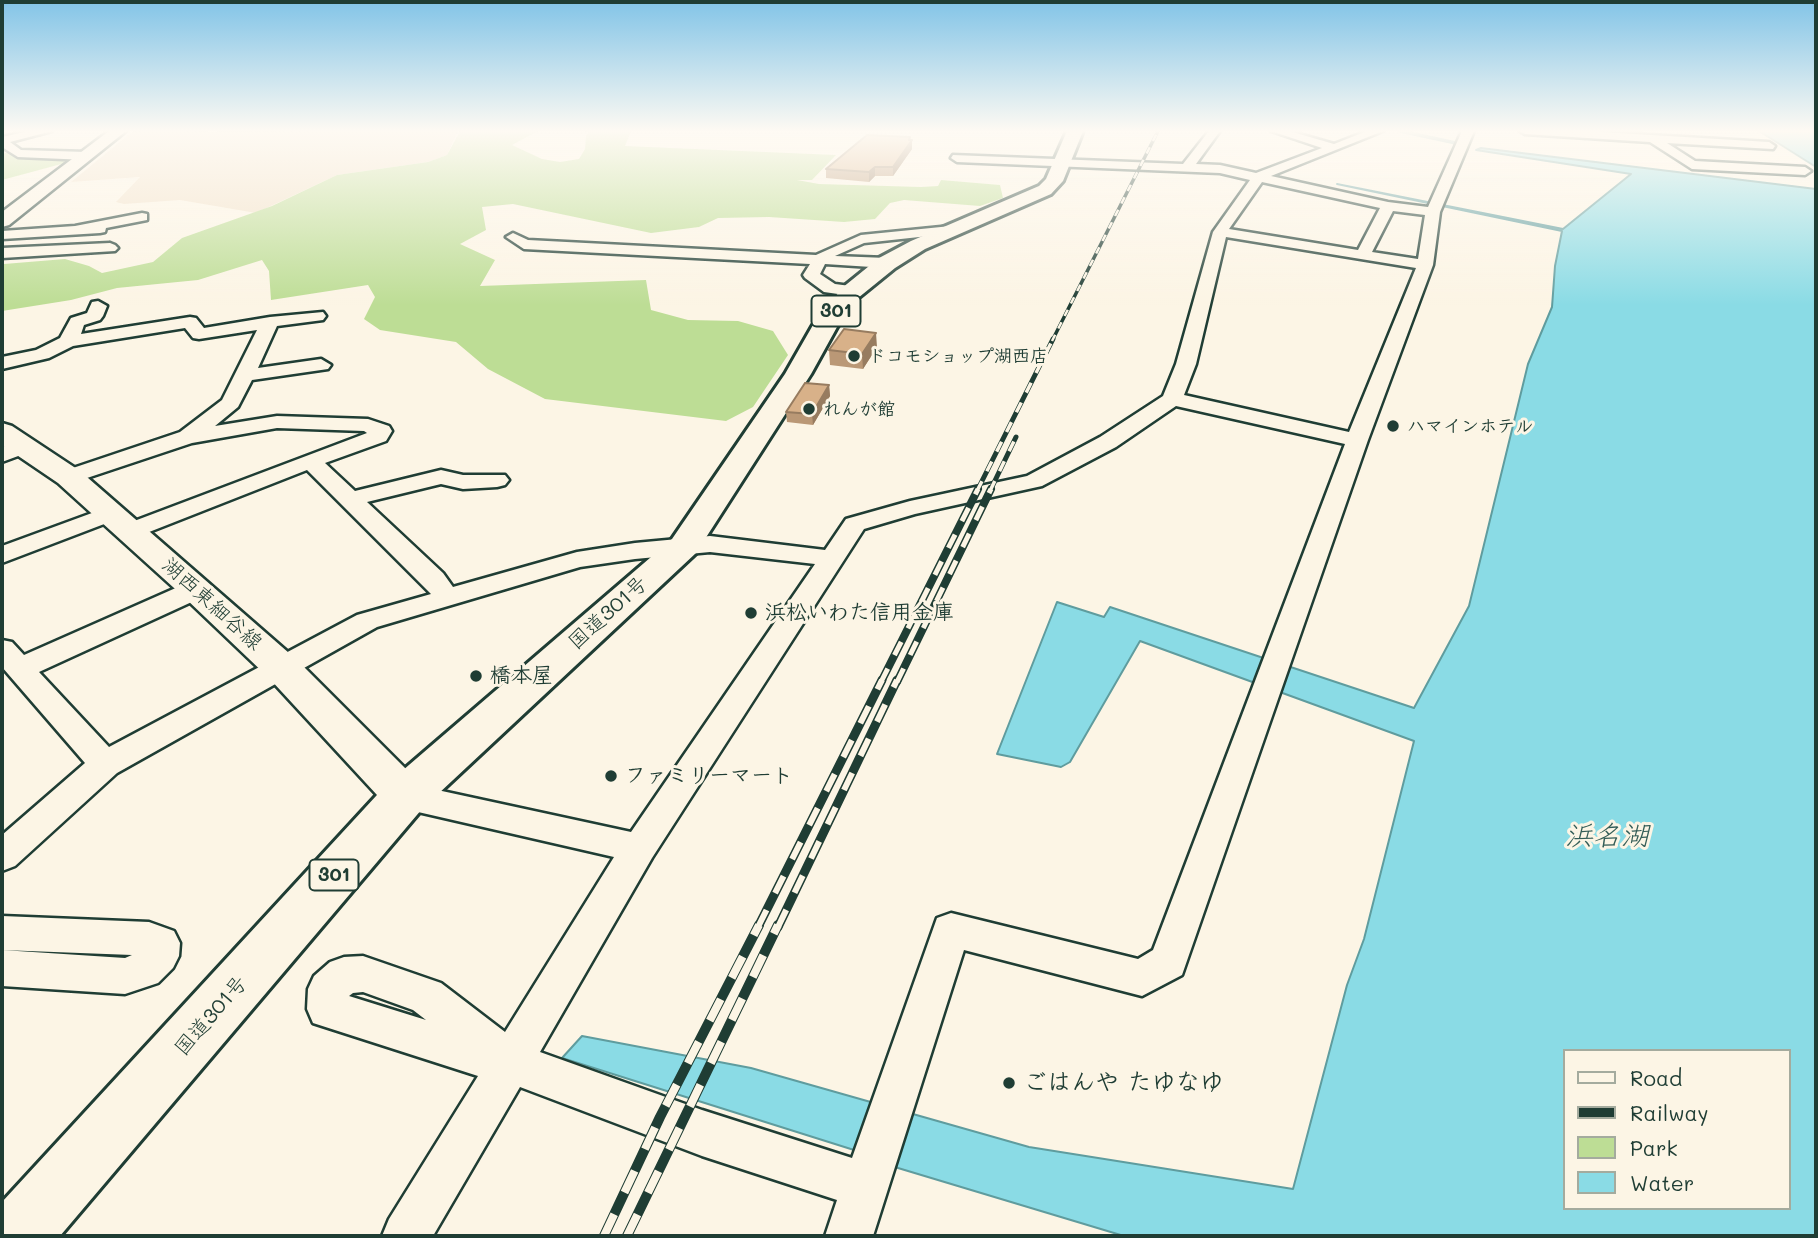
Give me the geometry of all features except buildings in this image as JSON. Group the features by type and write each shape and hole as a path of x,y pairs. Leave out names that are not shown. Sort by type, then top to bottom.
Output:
{"highway":[{"name":"国道301号","path":"16,1236 405,796 684,546 798,374 825,325 852,291 887,262 951,230 1046,189"}],"main road":[{"path":"2,221 44,189"},
{"name":"湖西東細谷線","path":"8,444 69,477 197,589 283,669 405,796"}],"street":[{"path":"406,1236 639,848 855,524 910,508 1034,481 1108,442 1172,399 1185,364 1220,232 1251,189"},
{"path":"1314,189 1388,206 1436,207"},
{"path":"849,1236 951,930 1142,978 1168,962 1357,440 1425,265 1436,207 1444,189"},
{"path":"1363,255 1388,206"},
{"path":"68,231 142,217"},
{"path":"2,234 100,229"},
{"path":"852,291 830,288 811,275 820,259 837,247 861,239 951,230"},
{"path":"1220,232 1425,265"},
{"path":"513,237 524,244 641,253 887,262"},
{"path":"2,253 110,248"},
{"path":"68,341 77,322 94,316 98,306"},
{"path":"2,363 42,354 68,341 190,322 199,334 317,316"},
{"path":"188,437 231,403 270,322"},
{"path":"246,375 321,365"},
{"path":"1172,399 1357,440"},
{"path":"2,555 121,522 310,461 378,436 381,431 368,425 277,422 188,437 69,477"},
{"path":"351,499 441,477 453,470 456,457"},
{"path":"310,461 434,579 446,596"},
{"path":"441,477 463,482 497,481"},
{"path":"2,856 105,764 368,621 446,596 577,560 710,544 831,558"},
{"path":"105,764 10,659 197,589"},
{"path":"405,796 639,848"},
{"path":"2,933 149,939 160,943 159,956 144,970 125,976 2,968"},
{"path":"512,1063 702,1133 864,1185"}],"shaded area":[{"path":"129,189 308,189 256,213 180,200 124,204 116,202"}],"green space":[{"path":"308,189 1001,189 1003,198 980,206 904,200 890,203 875,219 844,222 769,217 718,218 699,227 651,233 513,204 482,207 486,230 460,244 495,260 480,286 646,280 651,310 688,320 738,321 773,331 788,355 753,407 726,421 545,399 488,369 456,342 380,330 364,319 375,297 368,285 271,300 269,271 262,260 198,280 117,288 71,300 2,311 4,264 65,259 102,273 153,262 182,238 272,206"}],"water":[{"name":"浜名湖","path":"1360,189 1563,229 1613,189 1816,189 1816,1236 1124,1236 898,1168 854,1150 562,1058 582,1036 751,1068 1029,1147 1293,1189 1347,985 1364,939 1414,741 1140,641 1070,762 1061,767 997,754 1057,602 1104,617 1110,607 1414,708 1469,606 1528,364 1552,307 1555,266 1562,231"}],"railway":[{"path":"1052,341 1129,189"},
{"path":"978,489 1052,341"},
{"path":"990,491 1016,437"},
{"path":"881,682 978,489"},
{"path":"897,682 991,489"},
{"path":"758,927 882,680"},
{"path":"778,927 897,680"},
{"path":"604,1236 660,1117 759,925"},
{"path":"627,1236 778,925"}],"place":[{"name":"ドコモショップ湖西店","path":"854,356"},
{"name":"れんが館","path":"809,409"},
{"name":"ハマインホテル","path":"1393,426"},
{"name":"浜松いわた信用金庫","path":"751,613"},
{"name":"橋本屋","path":"476,676"},
{"name":"ファミリーマート","path":"611,776"},
{"name":"ごはんや たゆなゆ","path":"1009,1083"}]}
